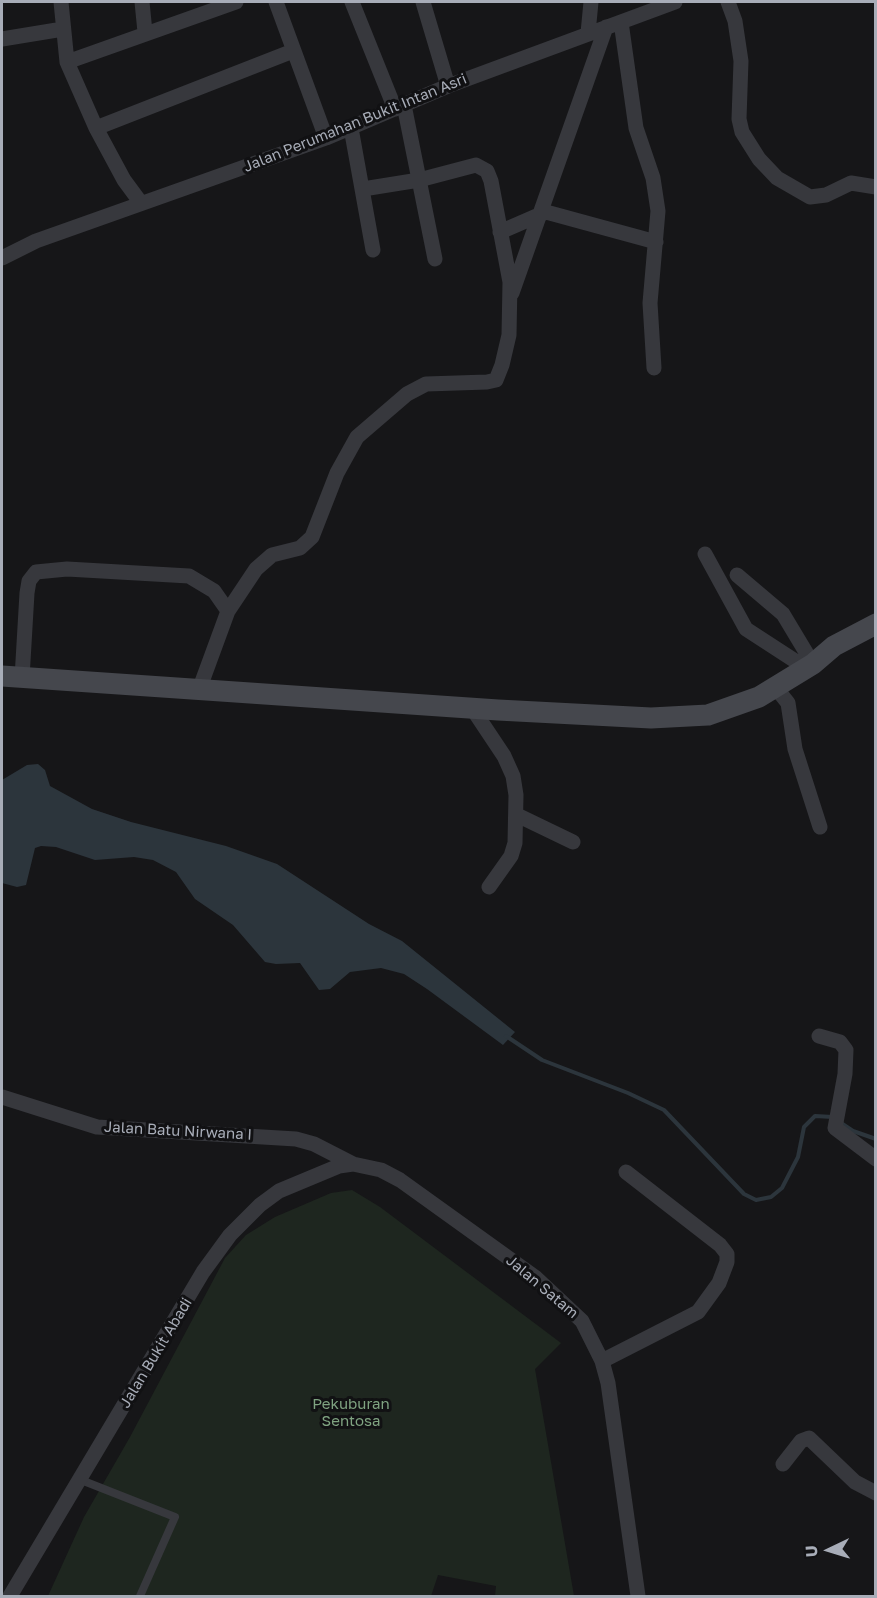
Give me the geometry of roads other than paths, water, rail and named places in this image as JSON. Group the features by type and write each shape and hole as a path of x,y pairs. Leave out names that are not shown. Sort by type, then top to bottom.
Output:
{"street":[{"path":"61,2 67,62 96,128 124,180 141,203"},
{"path":"142,2 145,32"},
{"path":"67,62 145,32 236,2"},
{"path":"276,2 326,138"},
{"path":"352,2 400,107 419,180 435,259"},
{"path":"588,33 591,2"},
{"name":"Jalan Perumahan Bukit Intan Asri","path":"2,258 36,241 326,138 448,86 675,2"},
{"path":"728,2 735,21 741,61 739,119 742,132 759,159 777,178 810,197 826,195 851,183 876,187"},
{"path":"427,3 448,86"},
{"path":"510,301 538,215 613,25"},
{"path":"613,25 636,128 657,196 656,242 650,303 654,368"},
{"path":"2,39 63,28"},
{"path":"96,128 293,51"},
{"path":"351,128 373,250"},
{"path":"199,690 228,611 256,569 272,555 300,548 312,537 337,473 357,437 406,394 426,384 496,380 509,335 510,282 491,181 484,168 476,165 419,180 363,189"},
{"path":"500,232 550,212 656,242"},
{"path":"705,554 746,629 809,666"},
{"path":"228,611 214,591 189,576 67,569 36,572 29,581 12,677 651,718 708,715 770,690 809,666 834,646 876,624"},
{"path":"737,575 783,614 809,666"},
{"path":"770,690 780,693 789,703 795,749 820,827"},
{"path":"472,708 504,756 513,776 517,815 511,856 489,887"},
{"path":"517,815 573,842"},
{"path":"819,1036 840,1042 845,1047 845,1074 837,1116 840,1133 876,1159"},
{"name":"Jalan Batu Nirwana I","path":"2,1097 97,1127 296,1139 314,1144 353,1164"},
{"name":"Jalan Satam","path":"353,1164 381,1170 400,1180 535,1277 582,1321 602,1361 609,1383 638,1596"},
{"name":"Jalan Bukit Abadi","path":"10,1596 203,1272 230,1235 260,1205 279,1191 339,1166 353,1164"},
{"path":"602,1361 698,1312 719,1283 727,1262 727,1254 720,1245 626,1172"},
{"path":"783,1464 801,1442 810,1438 855,1482 876,1493"},
{"path":"2,1591 10,1596"}],"lane":[{"path":"81,1480 175,1517 140,1596"}],"waterway":[{"path":"506,1036 542,1060 628,1093 664,1110 744,1194 756,1200 771,1197 782,1188 798,1157 804,1127 815,1116 833,1117"},
{"path":"841,1123 853,1131 876,1139"}],"park label":[{"name":"Pekuburan Sentosa","path":"351,1412"}]}
